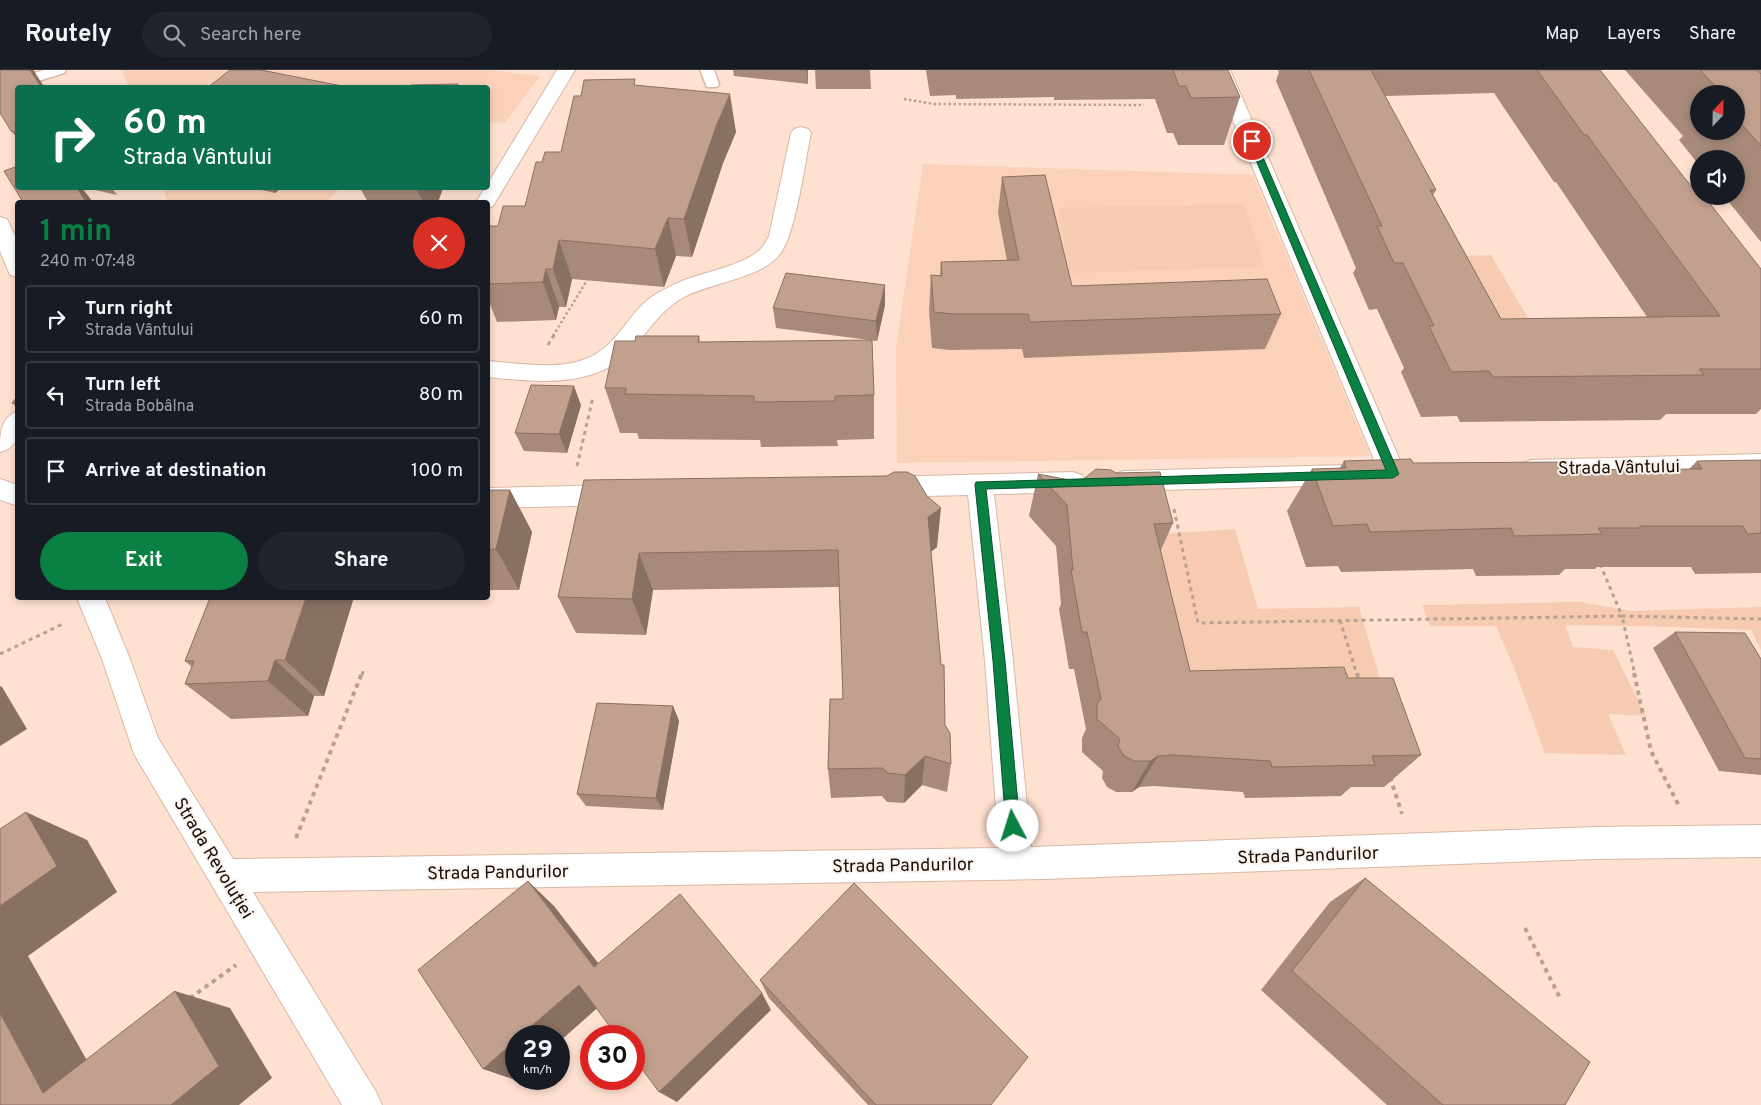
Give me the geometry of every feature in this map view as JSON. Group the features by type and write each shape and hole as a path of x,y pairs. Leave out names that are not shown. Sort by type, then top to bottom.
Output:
{"street":[{"path":"487,200 566,70"},
{"path":"860,488 1403,473 1222,70"},
{"path":"490,369 532,372 572,371 601,362 626,343 657,304 677,292 704,280 759,260 772,250 782,222 801,133"},
{"path":"0,224 15,262"},
{"path":"0,443 15,424"},
{"name":"Strada Vântului","path":"1510,470 1761,464"},
{"path":"980,485 998,651 1016,863"},
{"path":"0,489 15,495"},
{"path":"490,498 640,494"},
{"name":"Strada Revoluției","path":"92,603 116,659 145,744 363,1105"},
{"name":"Strada Pandurilor","path":"226,876 1016,863 1414,851 1596,843 1761,841"}],"lane":[{"path":"0,89 59,70"}],"path":[{"path":"904,98 934,104 1144,105"},
{"path":"532,372 592,272"},
{"path":"570,496 601,362"},
{"path":"1168,480 1198,623 1622,616 1761,619"},
{"path":"1596,555 1622,616 1650,750 1698,842"},
{"path":"0,654 92,603"},
{"path":"1340,620 1360,685"},
{"path":"280,876 364,669"},
{"path":"1387,768 1414,851"},
{"path":"1525,928 1560,998"},
{"path":"186,1001 265,944"}],"shaded area":[{"path":"122,70 490,70 540,76 505,123 490,122 490,85 127,85"},
{"path":"923,164 1253,175 1370,456 897,463 896,347"},
{"path":"164,190 339,190 327,200 167,200"},
{"path":"1244,204 1264,267 1068,273 1058,208"},
{"path":"1491,255 1545,347 1492,347 1465,256"},
{"path":"1235,529 1258,609 1359,607 1387,703 1180,688 1160,597 1161,534"},
{"path":"1580,602 1629,611 1761,607 1761,650 1751,630 1565,625 1573,647 1613,650 1646,716 1608,714 1626,755 1545,753 1514,668 1496,626 1430,626 1422,605"}],"building":[{"path":"0,70 30,70 40,85 15,85 15,132 11,131 0,113"},
{"path":"230,70 261,70 337,85 211,85"},
{"path":"1173,70 1228,70 1240,97 1191,98 1186,86 1179,86"},
{"path":"1309,70 1371,70 1436,190 1430,190 1501,319 1720,316 1537,70 1600,70 1690,185 1690,205 1711,205 1761,269 1761,369 1699,369 1704,375 1493,377 1489,371 1451,372 1429,326 1434,326 1403,263 1394,263 1377,226 1382,226"},
{"path":"1700,70 1757,70 1761,74 1761,146 1745,128 1745,85 1714,85"},
{"path":"635,79 634,85 730,94 717,124 684,219 668,218 655,249 559,240 553,269 546,269 543,282 490,284 490,226 498,226 503,206 525,206 536,162 542,162 545,152 561,152 574,96 581,96 584,80"},
{"path":"458,84 458,85 411,85"},
{"path":"15,167 15,189 4,171"},
{"path":"1045,175 1072,286 1267,279 1281,314 1030,322 1028,314 953,314 934,312 931,275 942,276 941,262 1019,260 1002,177"},
{"path":"16,190 78,190 85,200 22,200"},
{"path":"786,273 885,285 876,321 773,308"},
{"path":"636,336 699,336 698,342 872,340 874,395 835,396 835,401 754,402 754,396 625,394 626,388 605,388 615,341 635,341"},
{"path":"531,385 574,386 559,434 515,433"},
{"path":"1411,459 1413,463 1565,462 1569,470 1702,469 1697,461 1761,460 1761,533 1747,534 1743,526 1640,526 1640,528 1598,528 1602,534 1514,536 1511,528 1370,532 1367,524 1333,526 1312,469 1346,468 1344,461"},
{"path":"1096,469 1111,470 1116,473 1160,472 1173,523 1154,524 1190,671 1344,667 1348,678 1393,678 1421,755 1372,756 1375,765 1272,767 1270,761 1174,755 1158,756 1150,761 1134,761 1124,756 1118,746 1120,739 1097,719 1097,704 1101,699 1087,632 1082,632 1071,570 1073,570 1067,505 1038,474 1080,482"},
{"path":"894,472 907,472 915,476 927,496 941,508 928,517 941,665 944,665 945,725 950,733 951,764 925,756 905,775 888,773 882,768 828,769 830,699 843,699 838,550 639,553 632,599 558,597 584,480 887,476"},
{"path":"490,490 510,490 496,549 490,550"},
{"path":"209,600 305,600 285,660 275,660 268,681 185,684 194,661 185,661"},
{"path":"1675,632 1745,633 1761,659 1761,759 1745,758"},
{"path":"597,703 673,706 656,798 577,794"},
{"path":"26,812 57,866 0,906 0,829"},
{"path":"1365,878 1590,1062 1565,1105 1443,1105 1292,971"},
{"path":"528,881 594,967 680,894 762,993 659,1092 645,1073 645,1025 609,1025 579,985 533,1025 505,1025 505,1050 483,1069 418,970"},
{"path":"854,883 1028,1057 991,1105 876,1105 760,980"},
{"path":"175,991 219,1066 171,1105 0,1105 0,1013 43,1093"}],"route":[{"path":"1013,826 987,536 980,485 1393,474 1252,141"}]}
